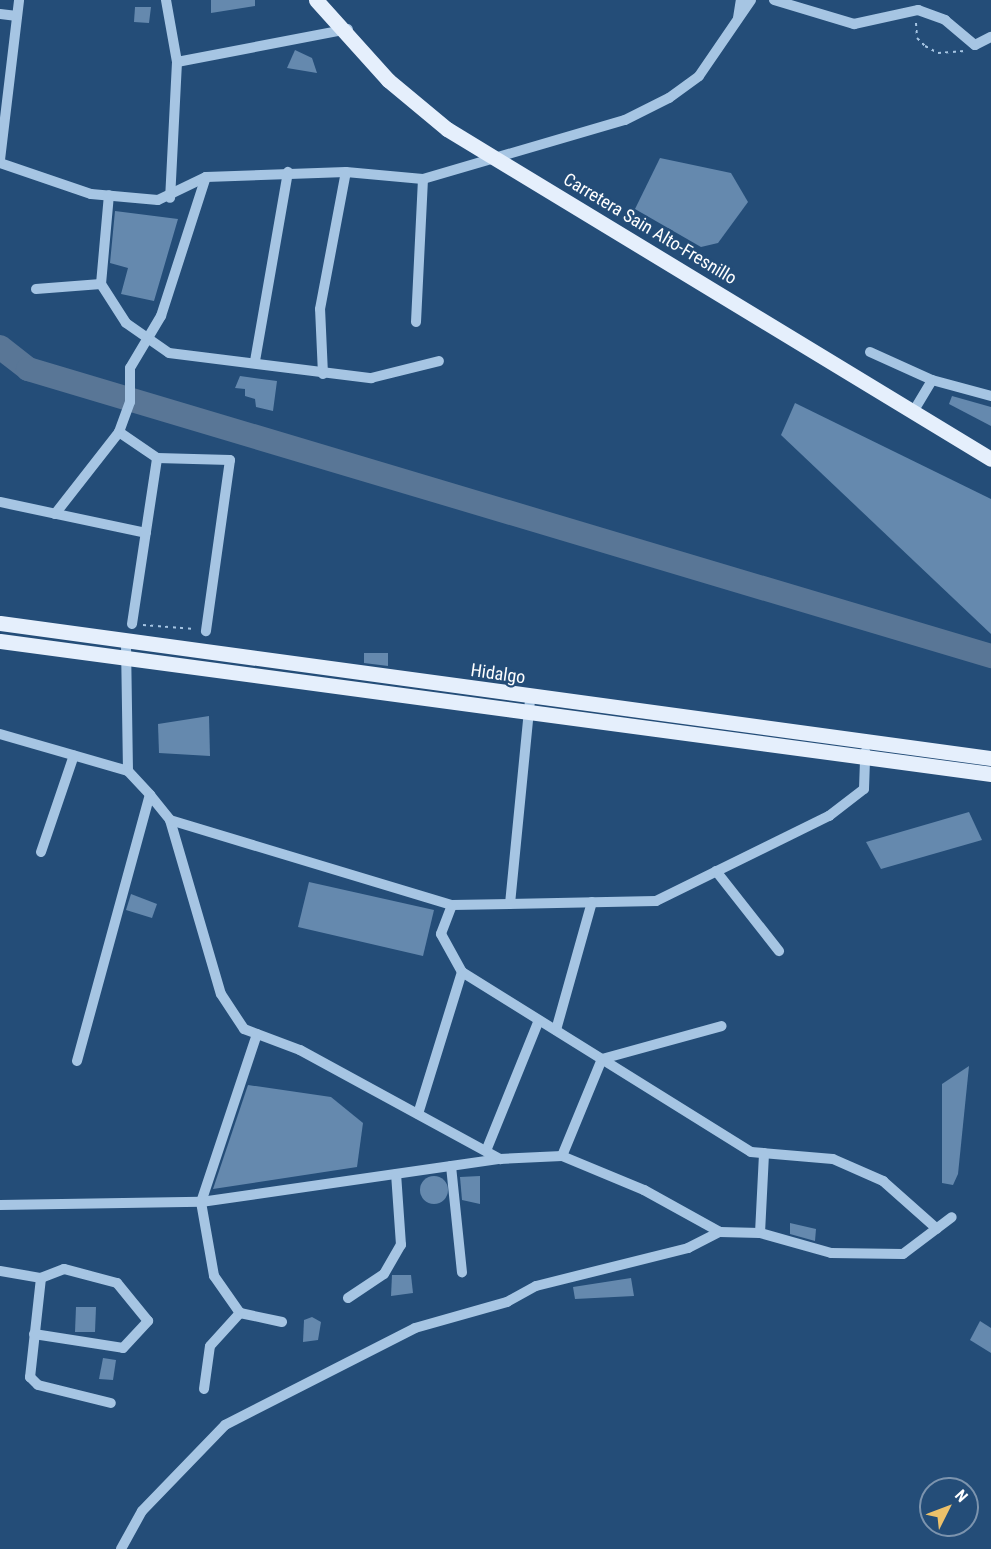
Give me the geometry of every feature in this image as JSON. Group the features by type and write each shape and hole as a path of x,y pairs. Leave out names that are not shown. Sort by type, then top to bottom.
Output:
{"main road":[{"path":"316,0 345,30 452,124 499,157 915,409 991,452"},
{"path":"325,0 345,30"},
{"path":"915,409 991,459"},
{"name":"Hidalgo","path":"0,623 126,644 991,758"},
{"name":"Hidalgo","path":"0,640 126,660 863,761 991,774"}],"street":[{"path":"19,0 0,162 27,176 109,195 170,198 206,177 288,172 346,172 423,179 625,120 669,98 699,76 737,24 751,0"},
{"path":"166,0 177,62 170,198"},
{"path":"737,24 741,0"},
{"path":"774,0 855,24 921,5 945,20 975,45 991,37"},
{"path":"0,14 17,16"},
{"path":"177,62 345,30"},
{"path":"255,361 288,172"},
{"path":"323,374 320,309 346,172"},
{"path":"56,514 119,432 130,402 130,368 161,316 206,177"},
{"path":"416,322 423,179"},
{"path":"109,195 101,284 145,341 169,353 255,361 323,374 371,378 439,361"},
{"path":"36,289 101,284"},
{"path":"870,352 933,380 991,396"},
{"path":"915,409 933,380"},
{"path":"119,432 157,458 230,460 206,631"},
{"path":"132,624 157,458"},
{"path":"0,502 146,533"},
{"path":"126,644 128,771"},
{"path":"510,904 530,699"},
{"path":"0,734 128,771 150,795 170,820 221,994 231,1015 257,1034 300,1050 500,1159"},
{"path":"170,820 452,905 656,901 829,816 864,789 863,761 866,743"},
{"path":"41,852 74,755"},
{"path":"77,1061 150,795"},
{"path":"716,872 779,951"},
{"path":"556,1030 592,902"},
{"path":"452,905 441,934 462,972 751,1152 833,1159 873,1176 937,1229"},
{"path":"418,1114 462,972"},
{"path":"486,1151 539,1020"},
{"path":"602,1059 722,1026"},
{"path":"257,1034 201,1202 214,1276 240,1313 282,1322"},
{"path":"562,1156 602,1059"},
{"path":"760,1233 764,1153"},
{"path":"0,1205 201,1202 500,1159 562,1156 644,1190 720,1232 760,1233 831,1253 903,1254 952,1217"},
{"path":"451,1166 462,1272"},
{"path":"348,1298 384,1274 401,1245 396,1174"},
{"path":"121,1549 142,1511 225,1425 415,1328 507,1302 536,1286 688,1248 720,1232"},
{"path":"0,1271 40,1278 64,1269 117,1283 148,1321 123,1348 34,1334"},
{"path":"40,1278 30,1377 38,1385 111,1403"},
{"path":"204,1389 210,1346 240,1313"}],"path":[{"path":"921,5 917,39 925,46 954,55 975,45"},
{"path":"132,624 206,631"}],"building":[{"path":"211,0 255,0 255,6 211,13"},
{"path":"135,7 151,7 149,23 134,22"},
{"path":"295,50 312,58 317,73 287,68"},
{"path":"660,158 731,173 748,202 718,243 701,247 635,209"},
{"path":"115,211 178,219 154,301 121,294 128,268 110,263"},
{"path":"240,376 277,381 273,411 256,407 255,399 245,396 245,389 235,388"},
{"path":"952,396 991,407 991,426 949,404"},
{"path":"795,403 991,499 991,634 781,435"},
{"path":"364,653 388,653 388,666 364,663"},
{"path":"209,716 210,756 159,753 158,724"},
{"path":"969,812 982,840 881,869 866,842"},
{"path":"309,882 434,910 423,956 298,927"},
{"path":"131,894 157,904 152,918 126,910"},
{"path":"969,1066 958,1174 953,1185 942,1183 942,1084"},
{"path":"248,1085 331,1097 363,1123 357,1167 213,1189"},
{"path":"434,1176 444,1180 448,1190 444,1200 434,1204 424,1200 420,1190 424,1180"},
{"path":"480,1176 480,1204 462,1200 460,1177"},
{"path":"790,1223 816,1229 815,1241 790,1234"},
{"path":"392,1275 411,1275 413,1293 391,1296"},
{"path":"631,1278 634,1296 575,1299 573,1287"},
{"path":"76,1307 96,1307 95,1332 75,1332"},
{"path":"312,1317 321,1322 318,1340 303,1342 304,1320"},
{"path":"980,1321 991,1328 991,1353 970,1340"},
{"path":"103,1358 116,1360 113,1380 99,1379"}],"waterway":[{"path":"0,347 28,369 991,656"}]}
